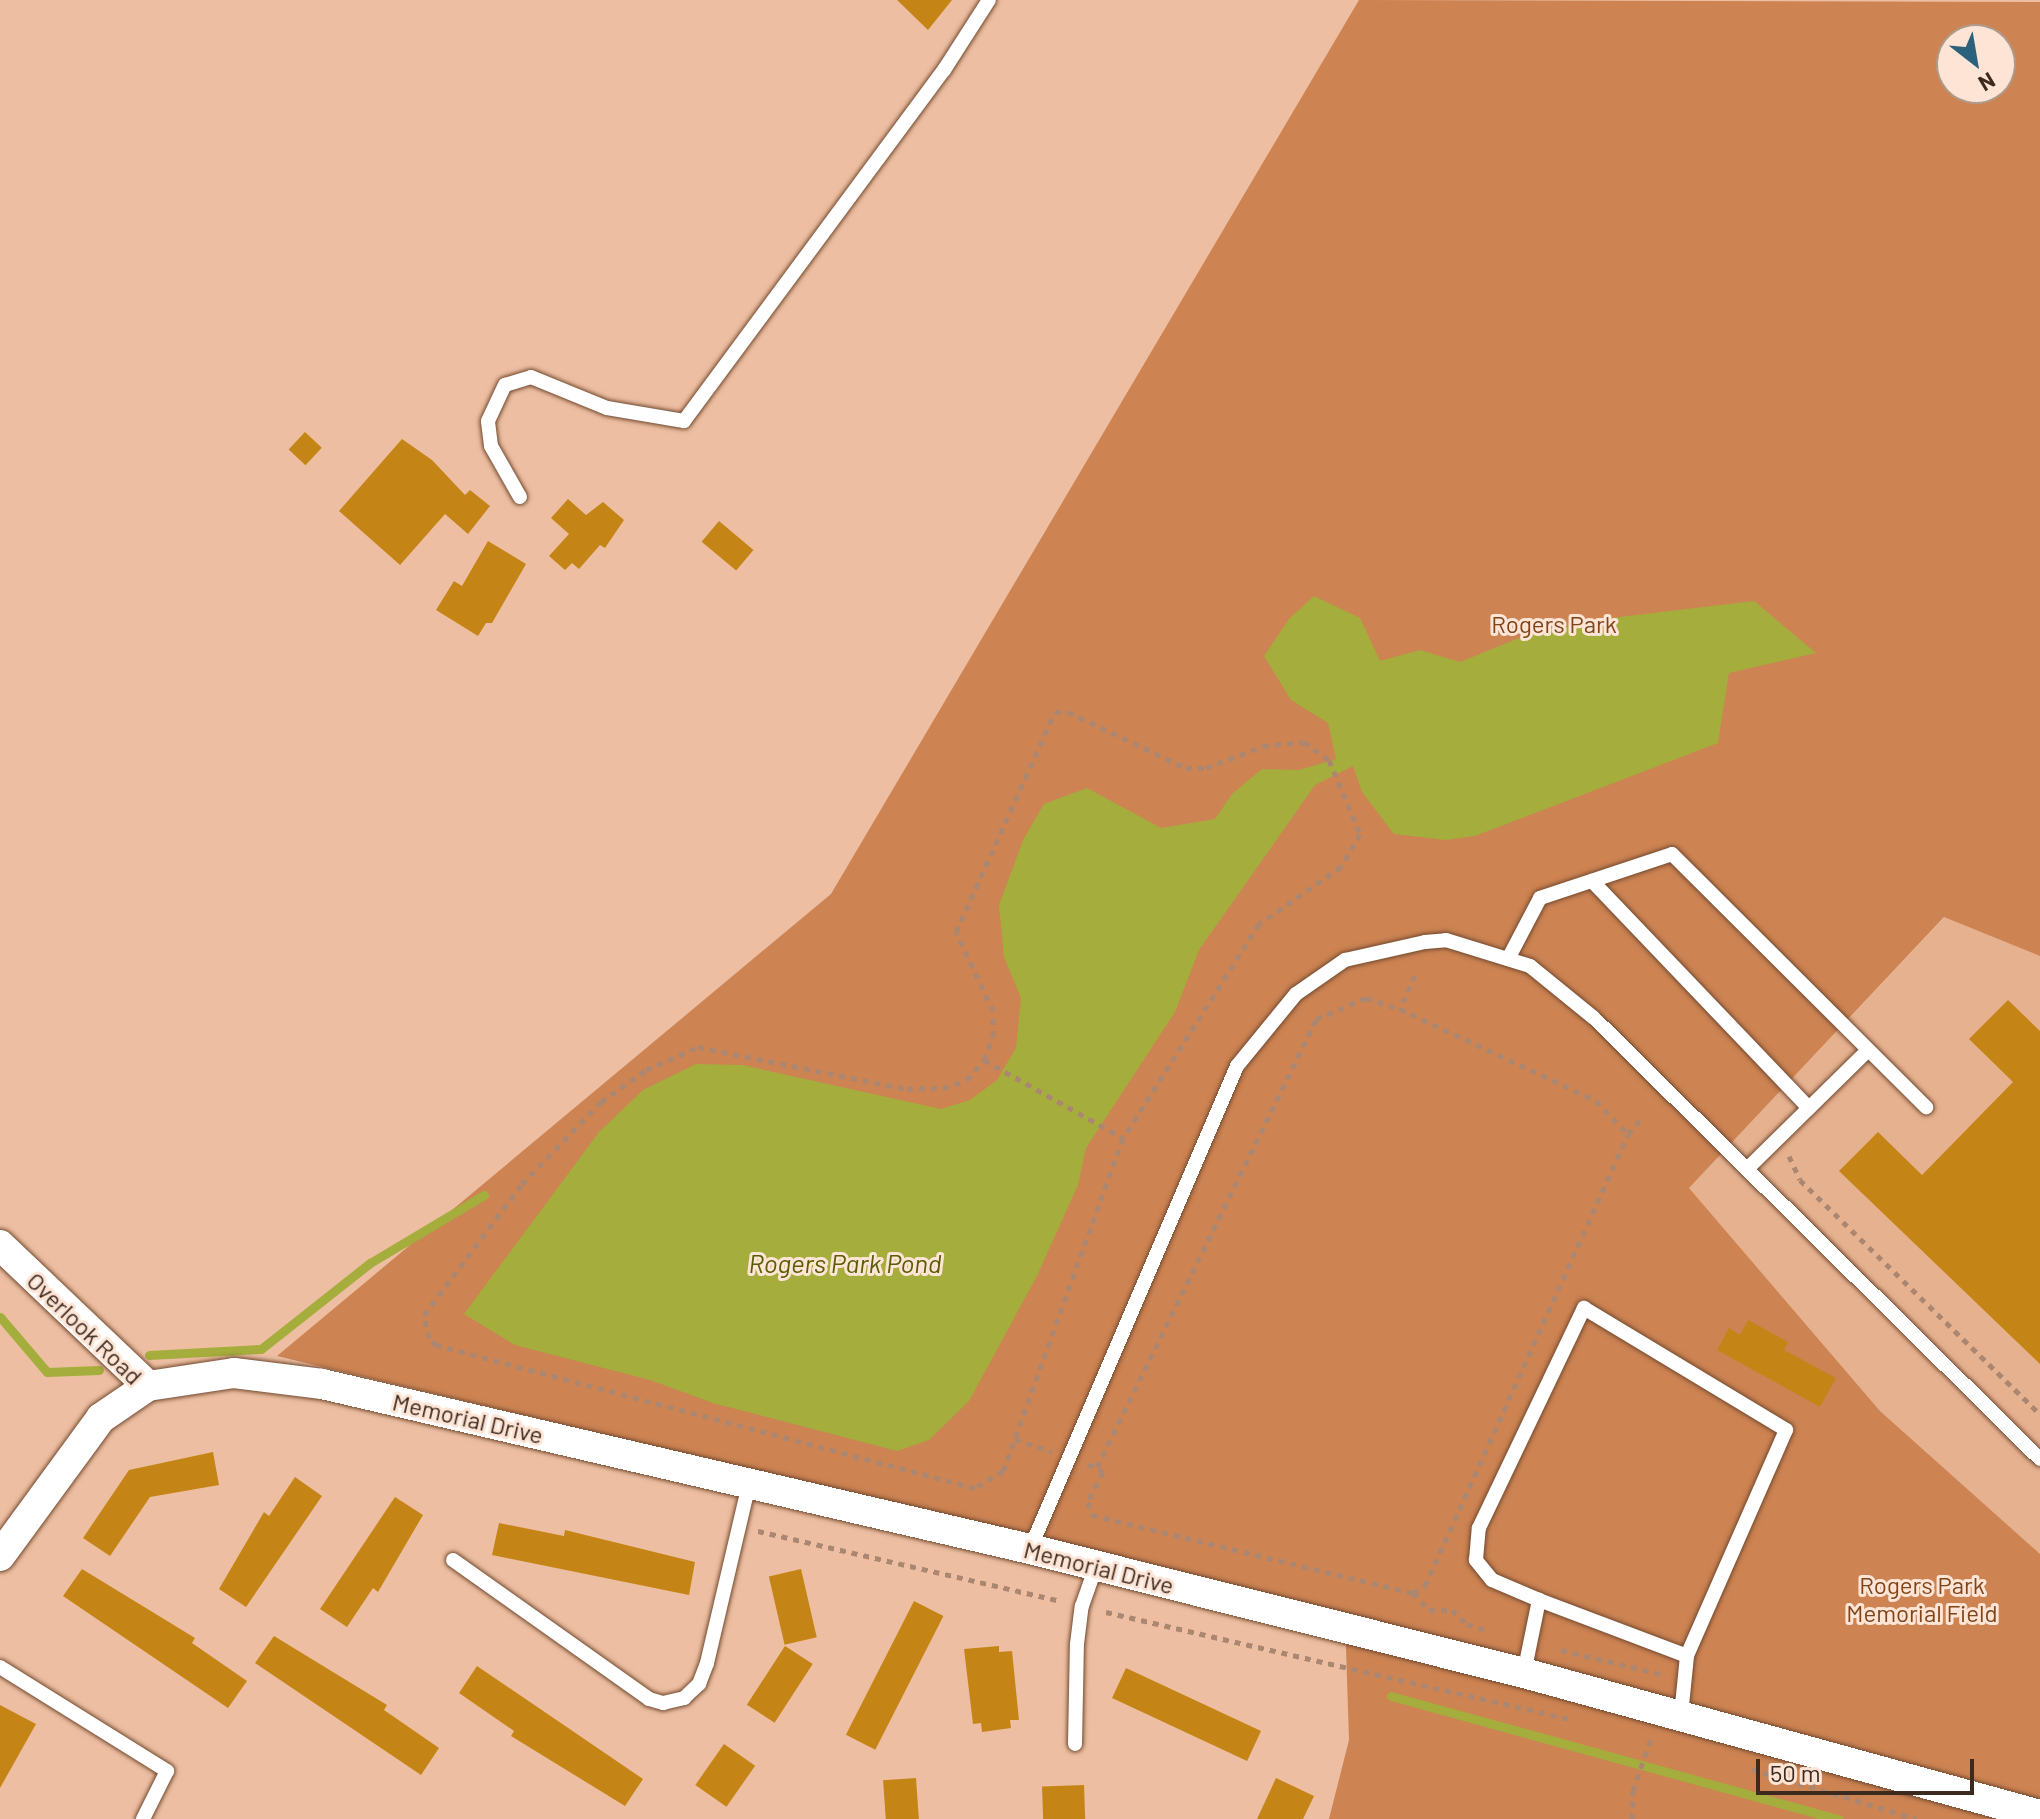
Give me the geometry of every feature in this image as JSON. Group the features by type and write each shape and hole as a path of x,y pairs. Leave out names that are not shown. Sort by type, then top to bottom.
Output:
{"street":[{"name":"Overlook Road","path":"0,1245 148,1386 101,1418 0,1556"},
{"name":"Memorial Drive","path":"148,1386 234,1373 322,1384 1030,1549 1524,1673 2040,1815"}],"lane":[{"path":"520,497 491,446 488,421 505,385 531,377 607,408 684,421 934,83 989,0"},
{"path":"1508,959 1540,898 1672,854 1926,1107"},
{"path":"1592,881 1809,1108"},
{"path":"1030,1549 1237,1066 1296,994 1345,960 1446,940 1530,966 1594,1018 2040,1459"},
{"path":"1747,1169 1867,1051"},
{"path":"1681,1715 1687,1656 1786,1430 1584,1308 1479,1528 1476,1560 1492,1580 1687,1656"},
{"path":"453,1560 649,1699 663,1703 684,1698 699,1684 749,1484"},
{"path":"1075,1744 1077,1644 1082,1606 1096,1566"},
{"path":"1524,1673 1539,1600"},
{"path":"0,1667 167,1771 143,1819"}],"path":[{"path":"1055,712 1068,712 1186,768 1206,768 1263,746 1304,742 1329,760 1360,834 1341,867 1259,924 1123,1138 1003,1471 975,1488 436,1345 423,1330 424,1315 522,1184 601,1102 646,1070 698,1047 907,1089 943,1088 967,1080 984,1060 993,1036 993,1011 956,932 1055,712"},
{"path":"1400,1009 1415,975"},
{"path":"1628,1134 1596,1101 1400,1009 1366,998 1316,1019 1097,1467 1103,1472 1088,1502 1092,1515 1413,1593 1425,1586 1628,1134 1642,1118"},
{"path":"984,1060 1123,1138"},
{"path":"1794,1143 1789,1154 1800,1180 2040,1414"},
{"path":"738,1526 1061,1601"},
{"path":"1106,1612 1574,1720"},
{"path":"1637,1734 1665,1743"},
{"path":"1632,1819 1633,1791 1651,1738"},
{"path":"1745,1767 1917,1819"}],"shaded area":[{"path":"1945,917 2040,956 2040,1554 1880,1411 1689,1188"}],"green space":[{"name":"Rogers Park","path":"1359,0 2040,2 2040,956 1944,917 1689,1188 1880,1411 2040,1554 2040,1819 1329,1819 1349,1740 1345,1617 926,1511 277,1356 831,894"}],"water":[{"name":"Rogers Park Pond","path":"1314,596 1360,618 1380,661 1420,650 1460,662 1524,636 1594,620 1754,601 1816,653 1729,673 1718,743 1475,836 1446,840 1394,834 1362,792 1353,766 1315,785 1199,950 1175,1012 1086,1148 1078,1185 1037,1276 969,1401 929,1440 897,1451 713,1403 650,1380 515,1345 464,1314 599,1132 643,1090 696,1064 742,1065 941,1109 970,1100 997,1080 1016,1048 1021,998 1004,957 999,905 1023,840 1044,804 1087,788 1161,828 1215,819 1232,794 1262,769 1299,770 1336,759 1328,723 1291,700 1264,656 1289,619"}],"building":[{"path":"897,0 952,0 928,30"},
{"path":"305,432 322,448 305,465 289,450"},
{"path":"402,439 432,460 465,495 470,490 490,506 468,534 445,514 400,565 339,511"},
{"path":"568,499 586,515 603,502 624,520 605,548 600,545 579,569 572,563 565,570 549,556 569,534 551,518"},
{"path":"719,521 753,550 736,571 702,542"},
{"path":"488,541 526,564 492,623 486,623 478,636 436,610 454,581 462,586"},
{"path":"2008,1000 2040,1031 2040,1364 1839,1171 1878,1132 1922,1175 2013,1082 1969,1039"},
{"path":"1748,1320 1788,1342 1784,1350 1836,1378 1820,1407 1717,1350 1729,1328 1740,1335"},
{"path":"213,1452 219,1485 150,1497 110,1556 83,1538 129,1470"},
{"path":"295,1477 322,1496 246,1607 219,1589 264,1512 269,1516"},
{"path":"395,1497 423,1515 378,1592 373,1588 347,1627 320,1609"},
{"path":"499,1523 564,1536 565,1530 695,1562 689,1595 492,1555"},
{"path":"82,1569 195,1638 192,1643 247,1681 228,1708 63,1596"},
{"path":"801,1569 817,1637 785,1645 769,1576"},
{"path":"914,1601 943,1616 875,1750 846,1735"},
{"path":"274,1636 387,1705 384,1710 439,1748 421,1775 255,1663"},
{"path":"785,1646 813,1664 775,1723 747,1705"},
{"path":"999,1646 999,1652 1012,1651 1019,1720 1010,1720 1011,1728 982,1732 981,1723 973,1724 964,1649"},
{"path":"477,1666 643,1779 625,1806 511,1736 514,1731 459,1693"},
{"path":"1126,1668 1261,1731 1247,1761 1112,1698"},
{"path":"0,1705 36,1724 0,1788"},
{"path":"724,1744 755,1766 726,1807 695,1785"},
{"path":"916,1778 919,1819 886,1819 883,1780"},
{"path":"1276,1778 1314,1796 1303,1819 1257,1819"},
{"path":"1084,1785 1085,1819 1043,1819 1042,1786"}],"waterway":[{"path":"149,1355 261,1349 370,1263 484,1195"},
{"path":"0,1317 47,1372 99,1370"},
{"path":"1391,1696 1839,1819"}],"park label":[{"name":"Rogers Park Memorial Field","path":"1922,1599"}]}
